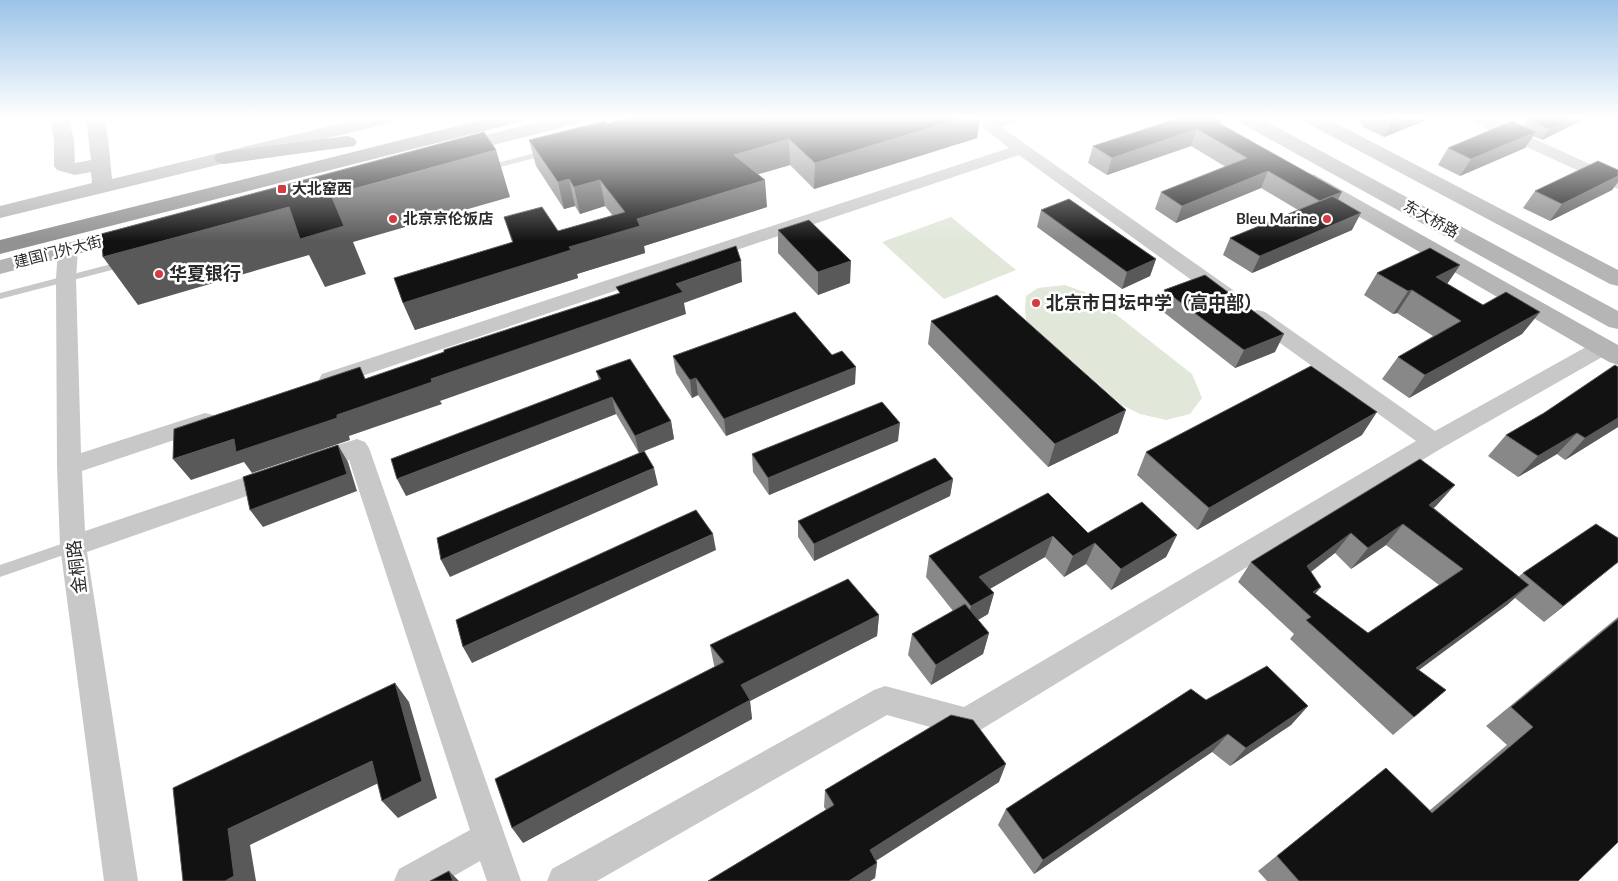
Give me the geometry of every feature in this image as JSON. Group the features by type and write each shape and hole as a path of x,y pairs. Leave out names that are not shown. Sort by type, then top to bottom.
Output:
{"highway":[{"path":"0,228 282,158"},
{"name":"建国门外大街","path":"0,247 61,241 366,158"},
{"path":"61,241 137,232"}],"street":[{"path":"29,221 56,198 57,158"},
{"path":"64,158 64,166 75,170 101,164"},
{"path":"101,158 102,187"},
{"path":"0,212 224,158"},
{"path":"137,232 419,158"},
{"path":"314,384 994,158"},
{"path":"1034,158 1434,442"},
{"name":"东大桥路","path":"1319,158 1618,321"},
{"name":"东大桥路","path":"1345,158 1618,303"},
{"path":"1393,158 1618,279"},
{"path":"1562,158 1618,184"},
{"path":"1294,171 1610,352"},
{"name":"建国门外大街","path":"0,267 61,241"},
{"name":"金桐路","path":"61,241 66,279 69,466 73,546 121,881"},
{"path":"564,881 885,700 966,722 1434,442 1610,352"},
{"path":"69,466 220,416"},
{"path":"73,546 357,448 504,881"},
{"path":"411,881 489,838"}],"lane":[{"path":"477,171 524,158"},
{"path":"0,296 141,260"},
{"path":"0,571 73,546"}],"shaded area":[{"path":"951,217 1016,270 944,299 882,242"},
{"path":"1065,285 1090,294 1192,374 1202,398 1190,414 1166,420 1140,414 1122,405 1026,321 1026,296 1038,288"}],"building":[{"path":"386,158 466,158 331,195 344,226 300,239 289,207 103,257 101,234"},
{"path":"542,158 738,158 765,180 637,219 640,226 569,247 571,250 403,303 394,278 513,242 504,217 542,207 558,231 625,212 600,180 574,187 569,179 558,182"},
{"path":"810,158 831,158 815,163"},
{"path":"1247,158 1281,158 1342,192 1320,201 1268,171 1182,206 1161,192"},
{"path":"1598,161 1618,170 1618,176 1562,204 1535,191"},
{"path":"1332,196 1361,213 1260,256 1230,238"},
{"path":"1069,199 1156,259 1127,272 1041,210"},
{"path":"809,220 851,261 818,272 778,230"},
{"path":"736,246 741,261 676,284 683,292 431,379 432,382 337,415 337,418 236,452 234,439 173,459 174,429 360,367 365,379 444,352 444,350 620,293 616,287"},
{"path":"1430,248 1460,265 1436,277 1483,305 1506,292 1540,312 1425,375 1398,357 1461,321 1412,290 1408,291 1377,273"},
{"path":"1205,275 1284,334 1244,350 1164,290"},
{"path":"997,295 1126,410 1055,444 931,321"},
{"path":"795,312 832,355 842,351 856,367 724,419 696,378 690,380 673,356"},
{"path":"630,359 671,421 635,436 612,397 397,479 391,459 601,379 596,371"},
{"path":"1615,365 1618,367 1618,418 1585,438 1577,433 1538,456 1506,435 1544,413"},
{"path":"1311,366 1377,412 1209,508 1146,452"},
{"path":"882,402 900,423 768,478 752,454"},
{"path":"338,445 347,474 250,510 243,477"},
{"path":"644,451 654,468 441,560 437,538"},
{"path":"935,458 953,479 814,544 798,521"},
{"path":"1420,459 1455,485 1429,505 1529,585 1416,668 1446,690 1414,717 1306,620 1311,617 1251,562","holes":["1403,524 1463,569 1368,633 1313,592 1321,587 1307,566 1351,533 1368,548"]},
{"path":"1048,493 1088,533 1142,502 1177,535 1121,569 1095,543 1073,556 1053,536 979,577 994,593 971,606 929,556"},
{"path":"696,510 713,534 463,647 456,620"},
{"path":"1596,524 1618,538 1618,562 1563,606 1523,573"},
{"path":"848,579 879,615 741,685 750,700 512,828 495,779 724,662 710,645"},
{"path":"965,604 989,633 936,665 912,634"},
{"path":"1618,619 1618,842 1578,881 1299,881 1277,856 1386,768 1432,813 1533,727 1511,707"},
{"path":"1267,666 1308,706 1246,748 1228,734 1043,860 1006,809 1191,689 1206,700"},
{"path":"395,683 422,781 382,801 372,761 228,829 234,876 225,881 183,881 173,788"},
{"path":"951,715 973,720 1006,764 870,850 877,863 849,881 708,881 834,805 825,790"},
{"path":"449,871 453,881 430,881"}],"place":[{"name":"大北窑西","path":"282,189"},
{"name":"北京京伦饭店","path":"393,219"},
{"name":"Bleu Marine","path":"1327,219"},
{"name":"华夏银行","path":"159,274"},
{"name":"北京市日坛中学（高中部）","path":"1036,303"}]}
